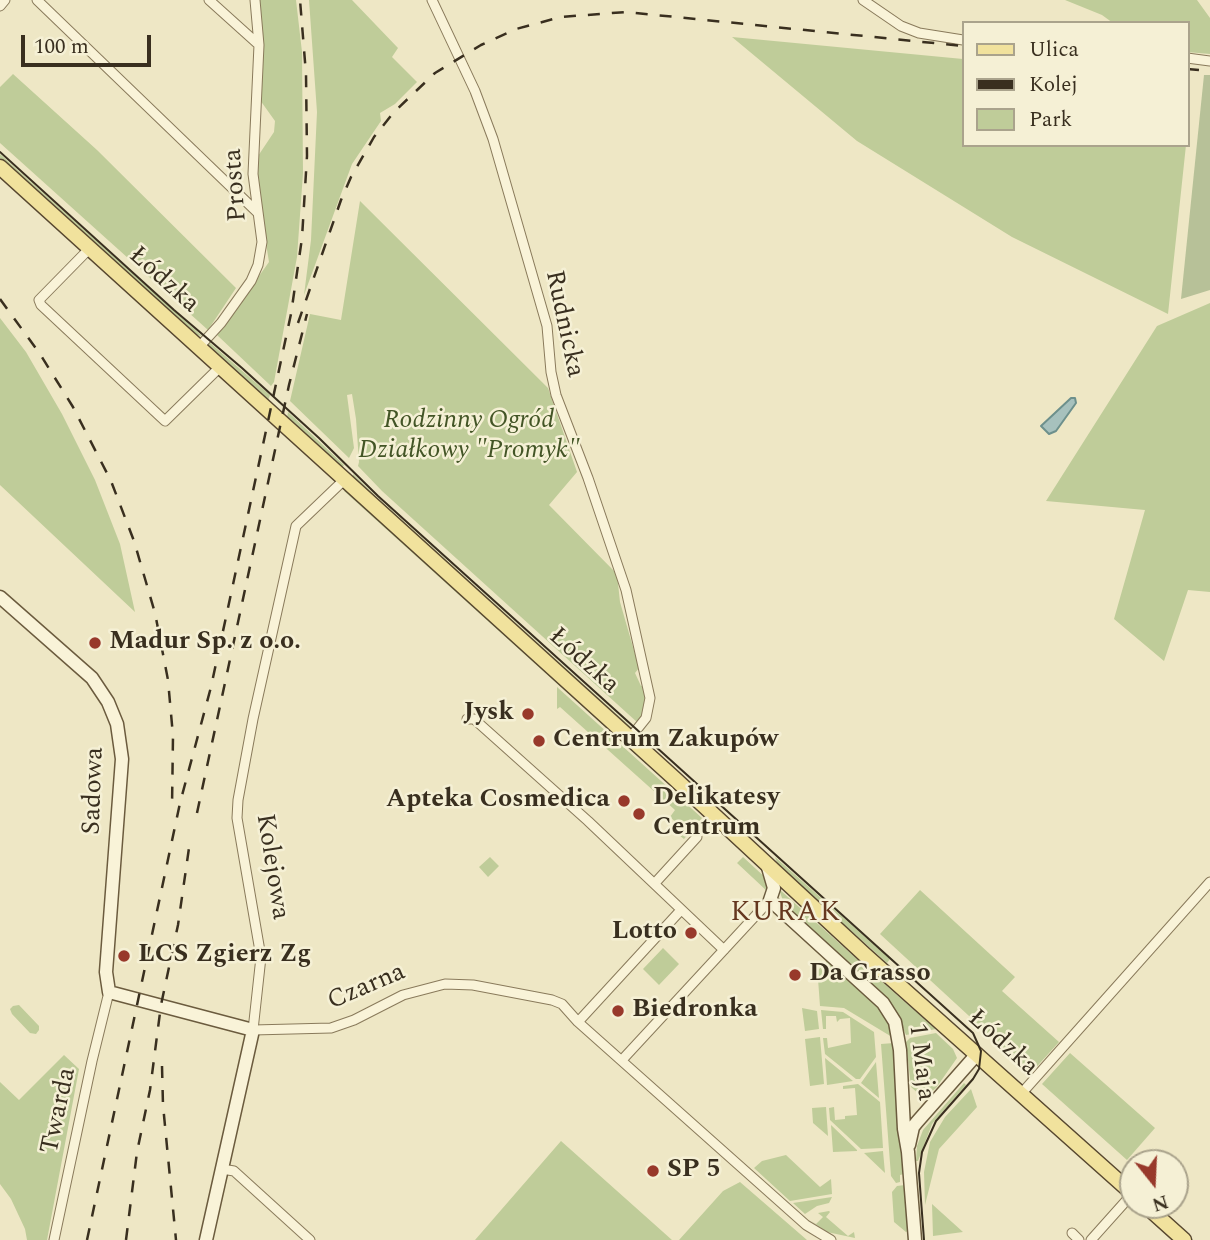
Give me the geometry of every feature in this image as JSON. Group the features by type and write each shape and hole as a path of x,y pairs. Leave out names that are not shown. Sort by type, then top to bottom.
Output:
{"main road":[{"name":"Łódzka","path":"0,167 630,738 855,946 1119,1182"},
{"path":"1161,1219 1184,1240"}],"street":[{"path":"0,6 5,0"},
{"path":"37,0 258,213"},
{"path":"209,0 259,45"},
{"name":"Prosta","path":"199,347 221,323 256,273 262,242 253,174 259,45 255,0"},
{"name":"Rudnicka","path":"432,0 475,91 493,139 547,326 556,395 626,590 650,698 646,718 630,738"},
{"path":"863,0 901,26 919,33 962,40"},
{"path":"1189,58 1210,61"},
{"path":"90,248 39,300 165,421 220,367"},
{"name":"Kolejowa","path":"206,1240 253,1030 261,957 237,818 238,800 261,681 296,526 344,480"},
{"name":"Sadowa","path":"0,597 92,678 108,702 117,724 122,748 122,774 106,972 109,992"},
{"path":"467,719 474,719 655,883 724,950"},
{"path":"655,883 697,837"},
{"path":"622,1060 770,900 774,888 767,864"},
{"path":"1021,1094 1210,882"},
{"name":"1 Maja","path":"770,900 888,1010 898,1033 915,1240"},
{"path":"578,1021 681,910"},
{"name":"Czarna","path":"109,992 253,1030 331,1028 354,1020 403,995 445,984 473,985 552,1000 562,1004 806,1225 831,1240"},
{"name":"Twarda","path":"54,1240 109,992"},
{"name":"1 Maja","path":"908,1152 913,1128 977,1054"},
{"path":"902,1084 912,1103 924,1114"},
{"path":"222,1169 234,1171 310,1240"},
{"path":"1091,1240 1119,1209"},
{"path":"1072,1233 1079,1240"}],"green space":[{"path":"258,0 296,0 302,52 303,173 297,257 274,382 271,386 217,335 269,262 258,194 256,159 274,132 275,121 260,100 263,51"},
{"path":"309,0 352,0 398,48 392,57 417,82 395,104 380,113 381,121 352,164 304,295 311,240 317,112"},
{"path":"1065,0 1197,0 1210,18 1210,54 1189,52 1189,21 1110,21"},
{"path":"732,37 962,59 962,147 1186,147 1168,314 1012,237 857,141"},
{"path":"13,74 97,150 236,288 208,330 0,143 0,87"},
{"path":"1204,75 1210,75 1210,290 1181,299"},
{"path":"0,154 202,336 195,335 164,308 0,158"},
{"name":"Rodzinny Ogród Działkowy \"Promyk\"","path":"360,201 548,388 577,472 549,505 617,574 620,602 639,668 635,673 641,686 645,685 647,709 638,723 382,491 358,466 352,394 347,395 354,448 349,458 290,401 310,314 341,320"},
{"path":"1210,303 1210,592 1188,590 1164,661 1114,619 1145,510 1046,501 1157,326"},
{"path":"0,318 26,352 62,414 95,480 120,544 135,612 0,485"},
{"path":"209,342 270,395 268,401 208,347"},
{"path":"288,412 344,465 342,468 287,418"},
{"path":"353,474 632,728 628,729 353,479"},
{"path":"344,491 348,491 648,763 646,764"},
{"path":"557,687 702,818 684,839 675,832 680,826 670,817 675,810 560,707 557,709"},
{"path":"490,857 499,866 488,877 479,867"},
{"path":"743,857 768,880 768,892 737,863"},
{"path":"775,857 890,959 887,963 778,865"},
{"path":"779,889 936,1029 906,1035 898,1016 790,913"},
{"path":"920,890 1015,977 1002,991 1059,1042 1031,1073 880,934"},
{"path":"663,948 679,964 659,985 643,969"},
{"path":"828,959 880,1008 887,1019 892,1037 844,1008 820,1006 818,979 814,975"},
{"path":"19,1005 39,1026 36,1034 30,1033 12,1014 10,1009"},
{"path":"802,1008 817,1011 819,1029 805,1031"},
{"path":"821,1010 843,1012 874,1032 876,1057 860,1079 856,1079 825,1054 823,1038 827,1038 828,1048 851,1043 850,1018 837,1022 836,1016 826,1016 826,1029 823,1029"},
{"path":"936,1033 953,1049 957,1058 936,1088 929,1094 920,1095 911,1087 906,1042 910,1038"},
{"path":"820,1037 824,1084 810,1086 805,1039"},
{"path":"894,1043 904,1174 900,1175 900,1182 896,1183 891,1176 881,1044"},
{"path":"1070,1053 1155,1128 1137,1149 1119,1149 1119,1153 1042,1084"},
{"path":"64,1055 79,1069 47,1240 27,1240 25,1229 11,1199 0,1184 0,1082 19,1100"},
{"path":"825,1058 853,1081 827,1085"},
{"path":"876,1062 879,1098 861,1083"},
{"path":"964,1083 966,1085 932,1124 916,1161 917,1146 923,1130"},
{"path":"858,1084 880,1102 883,1148 861,1149 830,1120 829,1108 834,1107 835,1120 857,1115 855,1088 843,1089 843,1086"},
{"path":"971,1089 977,1107 939,1149 925,1205 924,1172 930,1142 945,1117"},
{"path":"826,1107 828,1136 813,1123 812,1108"},
{"path":"831,1125 857,1150 857,1151 833,1152"},
{"path":"561,1141 570,1149 672,1240 475,1240"},
{"path":"883,1151 885,1173 864,1153"},
{"path":"786,1155 820,1187 831,1179 832,1194 790,1201 754,1168 762,1161"},
{"path":"740,1182 807,1240 679,1240 723,1191"},
{"path":"905,1185 906,1232 894,1222 892,1192 897,1186"},
{"path":"832,1197 829,1203 817,1206 805,1214 793,1203"},
{"path":"932,1204 963,1232 933,1236"},
{"path":"829,1211 826,1217 848,1236 854,1232 855,1238 827,1232 811,1221 816,1224 823,1217 818,1213"}],"water":[{"path":"1071,398 1075,398 1076,403 1056,431 1049,434 1041,426"}],"tram line":[{"path":"0,152 242,368 378,496 973,1033 981,1051 979,1069 936,1121 922,1152 919,1173 924,1240"}],"railway":[{"path":"87,1240 180,803 211,687 291,314 302,238 307,156 306,74 300,0"},
{"path":"298,323 341,200 374,137 394,112 435,73 481,45 516,29 561,17 626,12 962,46"},
{"path":"1189,69 1210,71"},
{"path":"0,299 40,354 73,407 111,481 134,541 155,613 168,680 173,736 172,807"},
{"path":"197,813 289,385 307,314"},
{"path":"126,1240 137,1152 150,1090 161,1005 178,925 189,848"},
{"path":"162,1066 163,1105 176,1240"}],"place":[{"name":"Madur Sp. z o.o.","path":"95,643"},
{"name":"Jysk","path":"528,714"},
{"name":"Centrum Zakupów","path":"539,741"},
{"name":"Apteka Cosmedica","path":"624,801"},
{"name":"Delikatesy Centrum","path":"639,814"},
{"name":"Lotto","path":"691,933"},
{"name":"LCS Zgierz Zg","path":"124,956"},
{"name":"Da Grasso","path":"795,975"},
{"name":"Biedronka","path":"618,1011"},
{"name":"SP 5","path":"653,1171"}],"district":[{"name":"KURAK","path":"786,915"}]}
